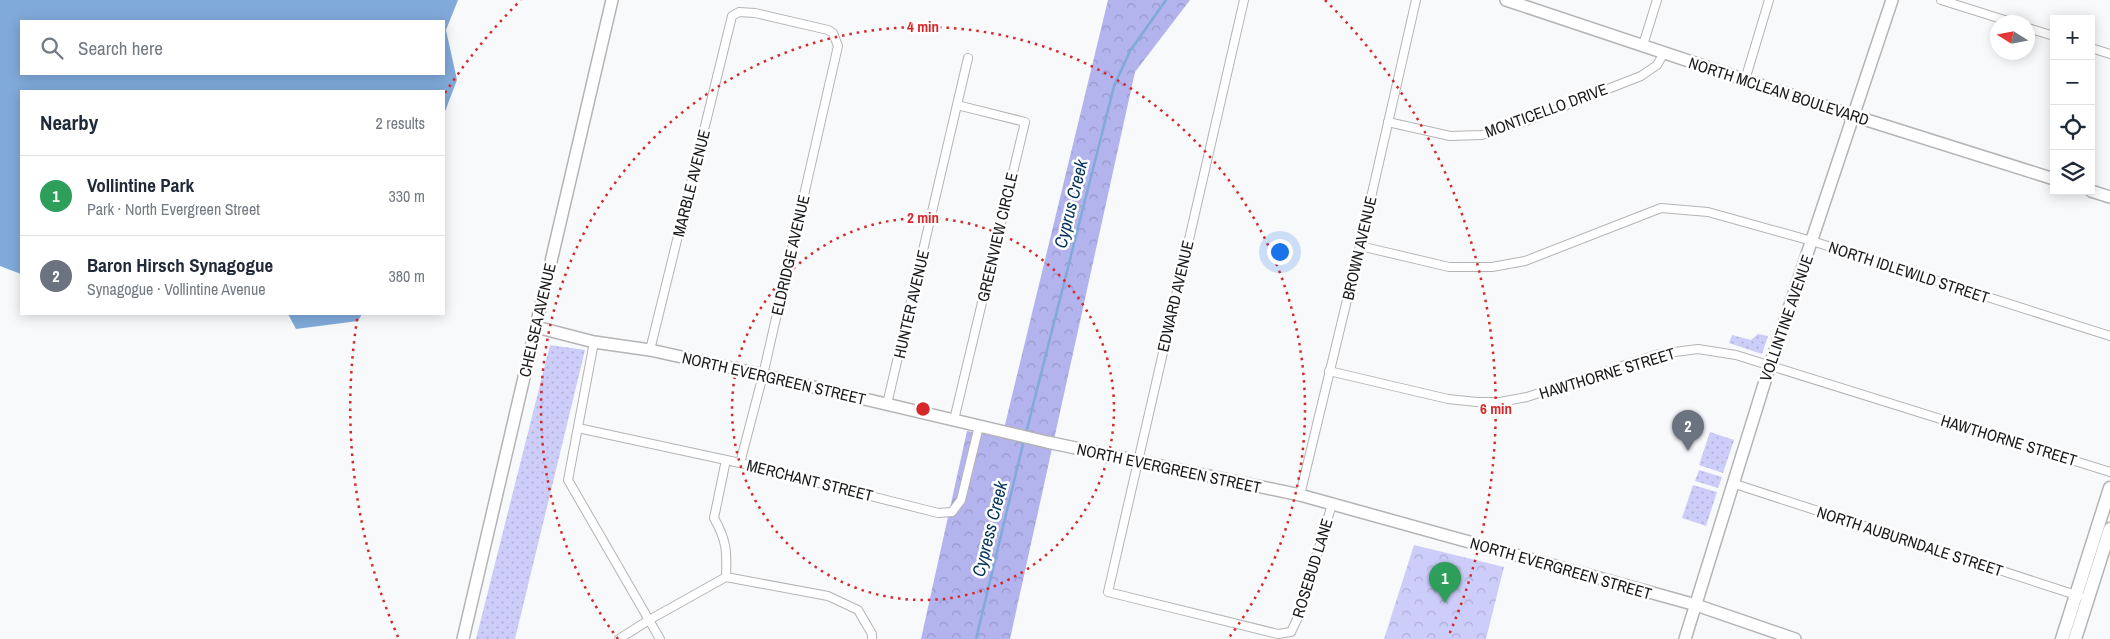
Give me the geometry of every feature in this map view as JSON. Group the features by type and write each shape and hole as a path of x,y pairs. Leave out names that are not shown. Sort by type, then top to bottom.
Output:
{"main road":[{"path":"2062,639 2110,488"},
{"path":"2075,639 2110,529"}],"street":[{"name":"CHELSEA AVENUE","path":"463,639 612,0"},
{"name":"EDWARD AVENUE","path":"1244,0 1108,592 1278,634 1291,632"},
{"name":"BROWN AVENUE","path":"1300,495 1360,246 1416,0"},
{"name":"NORTH MCLEAN BOULEVARD","path":"1506,0 1535,4 1664,53 1854,116 2050,178"},
{"path":"1643,45 1657,0"},
{"path":"1745,80 1769,0"},
{"name":"VOLLINTINE AVENUE","path":"1685,639 1770,365 1892,0"},
{"path":"1941,0 1990,15"},
{"name":"MARBLE AVENUE","path":"650,350 732,16 738,12 755,13 828,30 833,34 838,46"},
{"path":"2035,30 2050,35"},
{"name":"ELDRIDGE AVENUE","path":"740,463 763,375 838,46"},
{"path":"2095,49 2110,54"},
{"name":"MONTICELLO DRIVE","path":"1388,122 1450,136 1482,135 1526,121 1641,76 1657,65 1664,53"},
{"name":"HUNTER AVENUE","path":"887,404 968,58"},
{"name":"GREENVIEW CIRCLE","path":"954,420 1025,122 957,105"},
{"path":"2095,192 2110,197"},
{"name":"NORTH IDLEWILD STREET","path":"1360,246 1449,267 1492,266 1525,261 1661,208 1708,212 1812,241 2110,336"},
{"name":"NORTH EVERGREEN STREET","path":"536,327 594,342 650,350 763,375 1047,442 1300,495 1696,605 1795,639"},
{"path":"594,342 568,480 660,639"},
{"name":"HAWTHORNE STREET","path":"1329,371 1448,399 1500,402 1527,398 1674,351 1716,350 1770,365 2110,472"},
{"name":"MERCHANT STREET","path":"578,428 740,463 938,513 952,512 961,500 979,426"},
{"path":"726,460 714,518 721,530 727,548 726,577"},
{"name":"NORTH AUBURNDALE STREET","path":"1732,484 2088,598"},
{"name":"ROSEBUD LANE","path":"1291,632 1332,504"},
{"path":"619,639 726,577 828,596 858,610 872,634 872,639"}],"green space":[{"path":"1108,0 1190,0 1135,72 1010,639 921,639 967,431 1002,437"},
{"path":"1758,334 1768,336 1762,354 1729,343 1732,335 1751,340"},
{"path":"550,345 585,350 515,639 476,639"},
{"path":"1710,432 1734,440 1723,473 1699,465"},
{"path":"1699,470 1722,477 1718,488 1695,481"},
{"path":"1693,485 1717,492 1706,526 1682,518"},
{"path":"1414,545 1504,567 1486,639 1384,639"}],"shaded area":[{"path":"0,0 458,0 446,30 457,80 445,111 445,90 20,90 20,274 0,266"},
{"path":"289,315 361,315 358,321 296,329"}],"waterway":[{"name":"Cyprus Creek","path":"1026,433 1114,86 1130,51 1166,0"},
{"name":"Cypress Creek","path":"976,639 1024,440"}],"place":[{"name":"Baron Hirsch Synagogue","path":"1688,451"},
{"name":"Vollintine Park","path":"1445,603"}]}
